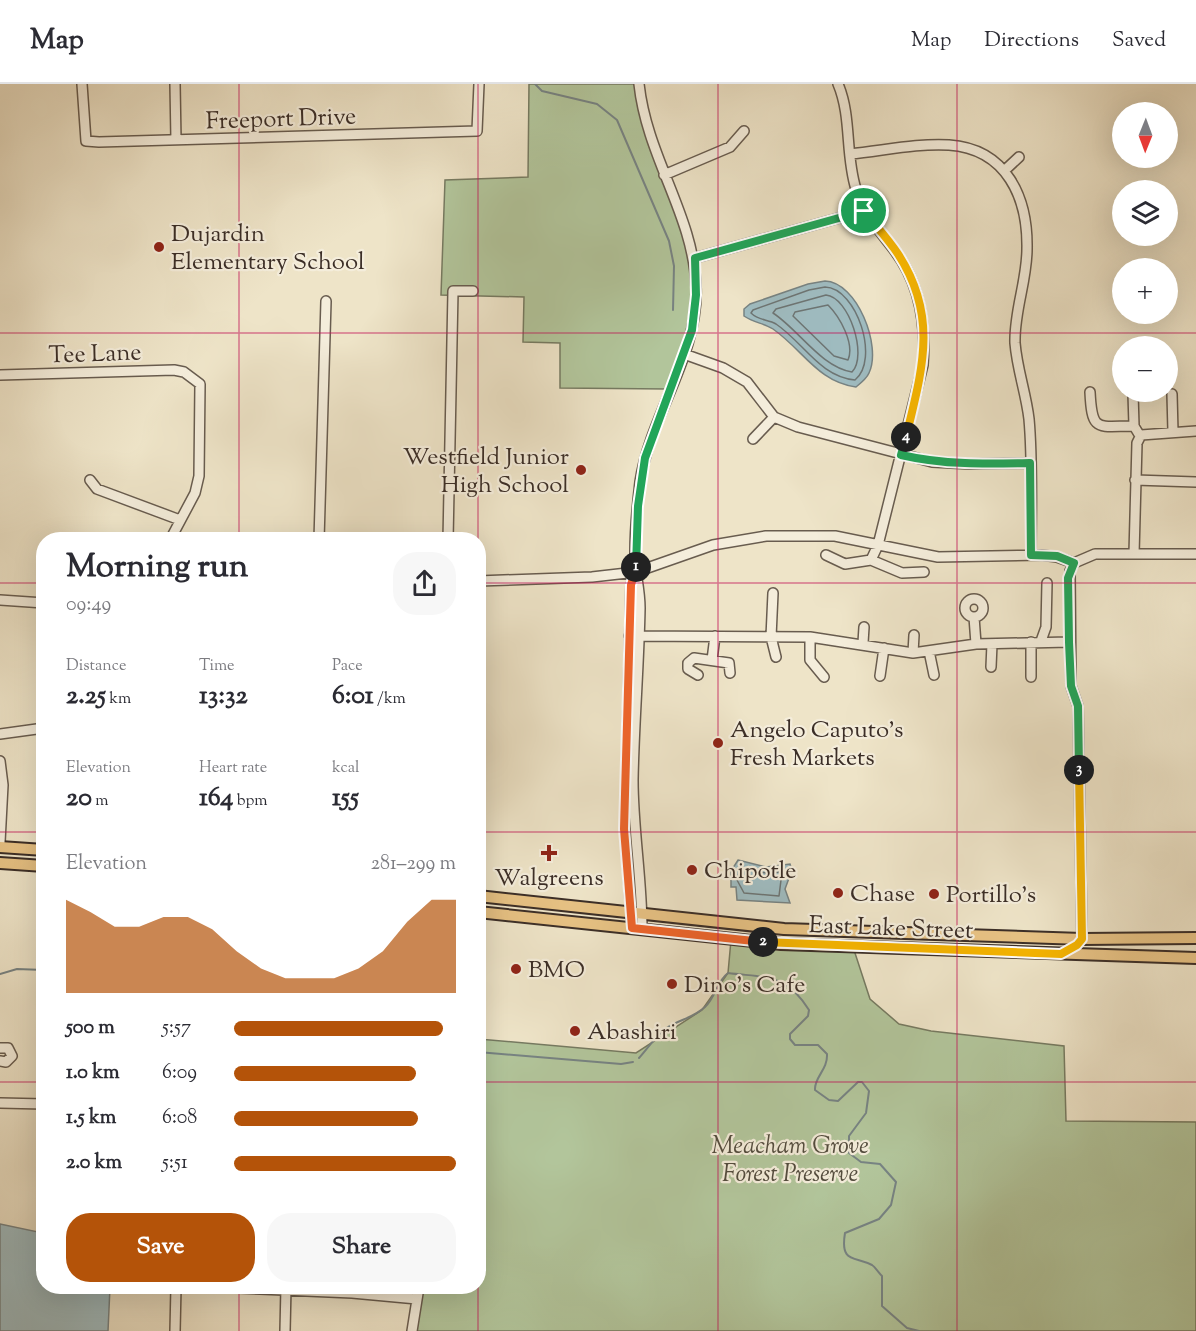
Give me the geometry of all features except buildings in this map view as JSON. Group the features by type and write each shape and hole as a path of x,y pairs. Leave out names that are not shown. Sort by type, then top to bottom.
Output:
{"main road":[{"path":"0,847 36,849"},
{"path":"0,863 36,865"},
{"name":"East Lake Street","path":"486,897 636,915 783,929 1082,939 1196,938"},
{"name":"East Lake Street","path":"486,913 781,944 1196,958"},
{"path":"1061,954 1077,945 1082,939"}],"street":[{"name":"Freeport Drive","path":"82,84 86,141 477,131 479,84"},
{"path":"175,84 176,140"},
{"path":"637,928 624,829 634,636 631,585 636,572 638,506 645,458 657,418 684,354 696,308 695,258 651,143 639,84"},
{"path":"838,84 845,105 854,181 864,211 903,263 918,296 923,320 923,365 878,545 871,560"},
{"path":"664,175 730,147 744,131"},
{"path":"850,154 951,146 978,153 1004,171 1020,197 1026,221 1027,250 1015,342 1028,411 1031,555"},
{"path":"1004,171 1019,157"},
{"path":"695,258 864,211"},
{"path":"448,532 453,291 473,291"},
{"path":"319,532 326,301"},
{"path":"684,354 723,368 747,382 774,417 798,427 901,455 956,464 1030,463"},
{"name":"Tee Lane","path":"0,375 174,370 190,376 200,384 202,397 199,476 195,494 180,520"},
{"path":"1090,393 1091,417 1095,423 1100,426 1134,426"},
{"path":"1133,402 1134,426 1140,436"},
{"path":"1172,402 1173,432"},
{"path":"753,439 774,417"},
{"path":"1134,554 1136,446 1140,436 1150,432 1196,431"},
{"path":"90,480 97,489 180,520 174,532"},
{"path":"1135,480 1196,482"},
{"path":"486,581 592,577 636,572 698,549 736,539 817,535 878,545 909,554 938,557 1057,556 1074,563"},
{"path":"1082,939 1078,706 1071,686 1068,578 1074,563 1095,554 1196,554"},
{"path":"826,555 845,564 871,560 902,573 924,572"},
{"path":"1031,676 1036,642 1046,627 1047,583"},
{"path":"773,593 771,637 776,657"},
{"path":"0,600 36,602"},
{"path":"974,617 976,644"},
{"path":"863,644 864,627"},
{"path":"913,653 914,635"},
{"path":"634,636 810,637 913,653 976,644 1069,642"},
{"path":"712,660 715,636"},
{"path":"810,637 810,660 824,677"},
{"path":"991,667 992,644"},
{"path":"880,676 884,648"},
{"path":"929,651 934,675"},
{"path":"698,675 688,669 688,663 694,658 729,663 730,673"},
{"path":"0,734 36,729"},
{"path":"0,761 3,785 0,842"},
{"path":"0,1048 8,1048 12,1056 6,1062 0,1061"},
{"path":"0,1103 36,1104"},
{"path":"175,1331 176,1294"},
{"path":"285,1331 286,1294"},
{"path":"357,1294 417,1299"},
{"path":"412,1331 418,1294"}],"green space":[{"path":"529,84 637,84 692,259 694,306 690,329 667,389 560,388 560,343 523,342 524,297 441,295 445,180 528,177"},
{"name":"Meacham Grove Forest Preserve","path":"731,940 854,950 870,999 899,1024 931,1031 1064,1046 1066,1121 1196,1122 1196,1331 412,1331 419,1294 486,1294 486,1040 636,1053 702,1010 728,973"}],"water":[{"path":"825,281 837,284 847,292 864,317 869,332 872,361 868,375 856,387 831,379 773,329 744,316 744,309 750,304 808,284"},
{"path":"738,860 766,867 790,864 792,870 785,889 790,903 737,900 736,887 731,887 731,871"},
{"path":"0,1224 36,1232 36,1294 110,1294 108,1331 0,1331"}],"waterway":[{"path":"535,84 542,91 597,104 617,120 669,241 674,266 673,310"},
{"path":"0,974 17,969 36,970"},
{"path":"639,1058 664,1030 705,1007 728,973 774,979 792,989 809,1010 808,1016 790,1034 790,1039 795,1045 818,1045 827,1054 827,1060 815,1085 815,1090 829,1100 838,1101 858,1082 862,1082 869,1091 866,1113 849,1136 849,1153 861,1162 880,1164 896,1182 891,1205 879,1219 845,1233 845,1249 850,1257 872,1265 882,1276 882,1306 907,1328 919,1331"},
{"path":"486,1053 621,1064 633,1062"}],"place":[{"name":"Dujardin Elementary School","path":"159,247"},
{"name":"Westfield Junior High School","path":"581,470"},
{"name":"Angelo Caputo's Fresh Markets","path":"718,743"},
{"name":"Walgreens","path":"549,853"},
{"name":"Chipotle","path":"692,870"},
{"name":"Chase","path":"838,893"},
{"name":"Portillo's","path":"934,894"},
{"name":"BMO","path":"516,969"},
{"name":"Dino's Cafe","path":"672,984"},
{"name":"Abashiri","path":"575,1031"}],"route":[{"path":"864,211 898,255 907,271 918,296 923,320 925,344 923,365 901,455 932,462 956,464 1030,463 1031,555 1057,556 1074,563 1068,578 1069,642 1071,686 1078,706 1082,939 1080,943 1061,954 781,944 632,928 624,829 631,585 636,572 640,482 651,435 692,330 696,295 695,258 864,211"}]}
